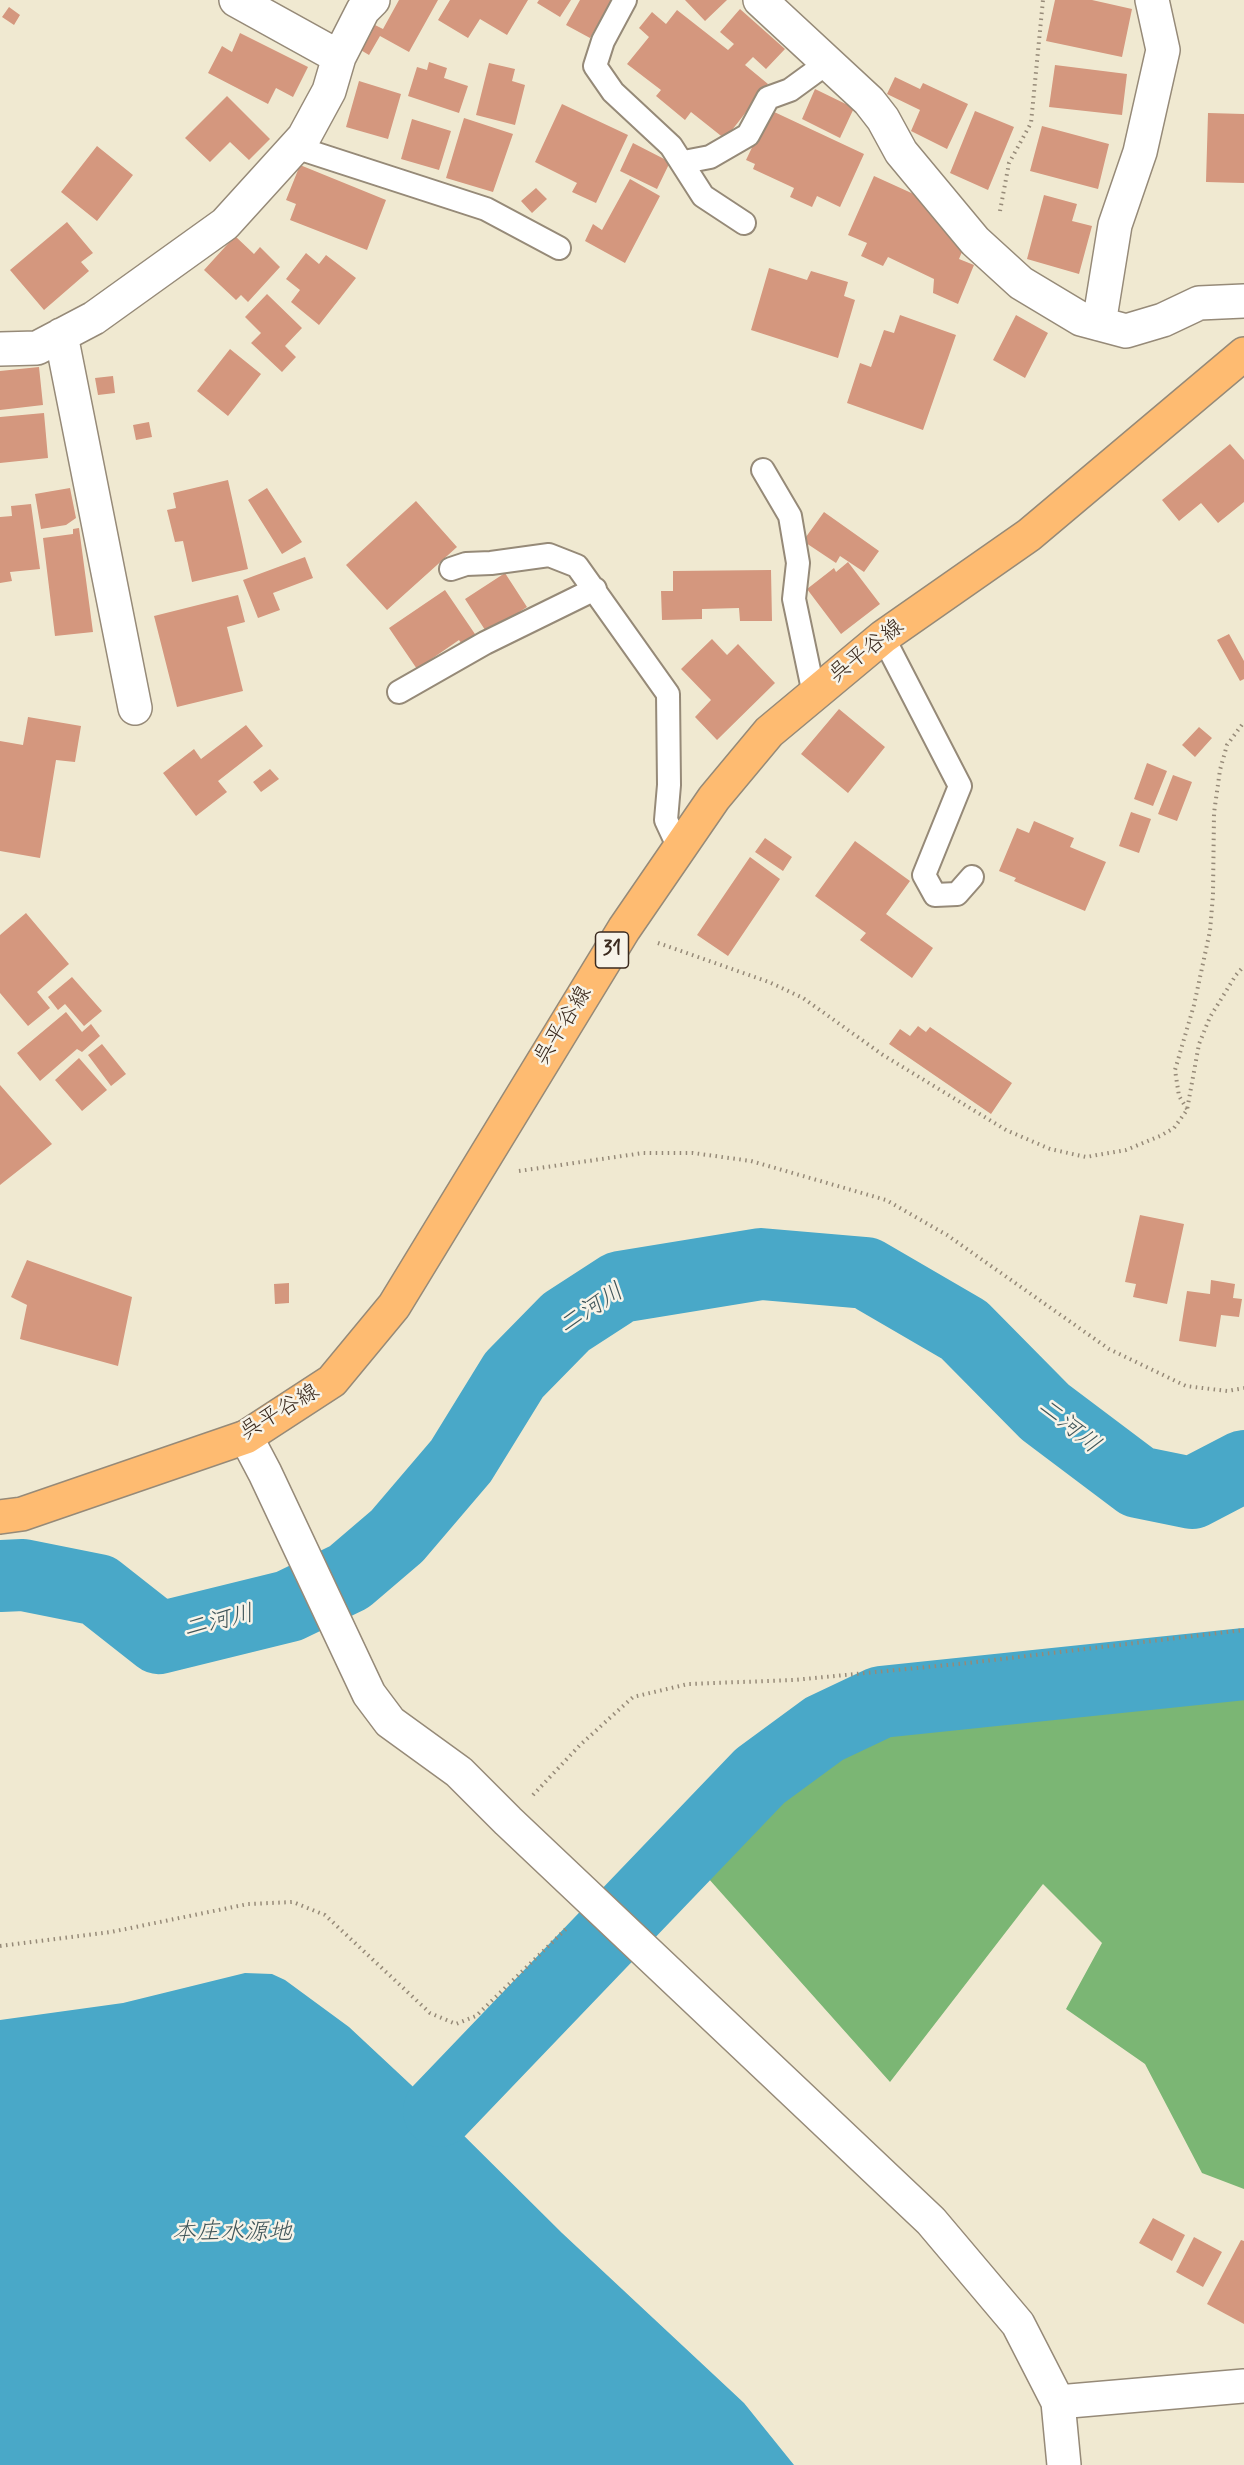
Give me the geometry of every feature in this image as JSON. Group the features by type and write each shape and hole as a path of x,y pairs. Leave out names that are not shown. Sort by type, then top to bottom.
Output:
{"main road":[{"name":"呉平谷線","path":"0,1517 22,1514 246,1437 332,1381 394,1306 624,929 714,798 769,732 883,637 1029,535 1244,354"}],"street":[{"path":"236,0 339,57"},
{"path":"0,349 37,348 94,318 225,224 304,137 328,91 339,57 363,10 373,0"},
{"path":"760,0 869,101 883,119 901,152 975,242 1021,283 1081,319 1126,331 1163,320 1199,303 1244,301"},
{"path":"1099,324 1116,225 1140,152 1163,50 1152,0"},
{"path":"61,335 135,708"},
{"path":"246,1437 369,1694 390,1722 459,1772 931,2221 1018,2324 1058,2402 1064,2465"},
{"path":"1058,2402 1244,2386"}],"lane":[{"path":"625,0 603,41 595,66 613,92 671,146 684,162 703,196 744,223"},
{"path":"684,162 710,157 748,135 768,98 790,90 827,63"},
{"path":"295,147 486,209 559,248"},
{"path":"763,470 790,516 798,563 794,599 814,694"},
{"path":"451,569 466,564 549,555 577,566 668,694 669,785 666,820 679,848"},
{"path":"399,692 485,643 595,589"},
{"path":"883,637 960,786 924,875 935,895 957,894 972,877"}],"path":[{"path":"993,257 1009,163 1031,123 1043,0"},
{"path":"1188,1110 1179,1096 1175,1070 1194,1005 1210,931 1214,813 1220,770 1227,745 1244,722"},
{"path":"624,929 678,951 769,982 803,998 883,1055 1006,1130 1050,1149 1086,1157 1126,1150 1174,1128 1188,1110 1199,1044 1210,1017 1244,966"},
{"path":"473,1174 560,1167 644,1153 693,1154 751,1161 811,1177 886,1200 947,1235 1109,1349 1149,1370 1186,1386 1227,1391 1244,1388"},
{"path":"528,1800 580,1745 633,1697 688,1684 794,1680 1002,1659 1244,1629"},
{"path":"0,1946 111,1932 248,1904 293,1902 325,1915 430,2013 456,2024 476,2016 572,1923"}],"green space":[{"path":"1244,1688 1244,2189 1202,2173 1145,2064 1066,2009 1102,1943 1043,1884 890,2082 708,1878 811,1765 891,1727"}],"water":[{"name":"本庄水源地","path":"245,1973 272,1974 285,1980 349,2027 439,2111 562,2233 744,2403 794,2465 0,2465 0,2020 123,2003"}],"building":[{"path":"399,0 438,0 409,52 380,36 369,55 359,49 373,24 383,29"},
{"path":"450,0 528,0 507,35 480,19 468,38 438,20"},
{"path":"539,0 571,0 560,17 537,3"},
{"path":"580,0 612,0 590,38 566,25"},
{"path":"685,0 727,0 705,21"},
{"path":"1055,0 1092,0 1132,9 1122,57 1046,41"},
{"path":"9,7 20,15 14,25 2,17"},
{"path":"740,9 785,49 766,69 753,57 745,65 768,84 725,139 691,112 685,120 656,96 661,90 627,64 649,37 639,28 652,12 666,24 677,10 728,50 734,44 720,32"},
{"path":"240,33 308,67 293,97 276,88 268,104 208,73 222,46 232,52"},
{"path":"429,62 447,68 444,78 468,86 459,113 408,96 417,67 427,70"},
{"path":"489,63 515,69 512,81 525,85 515,125 476,115"},
{"path":"1055,65 1127,74 1122,115 1049,107"},
{"path":"895,77 920,89 923,83 968,104 947,149 911,131 920,110 887,94"},
{"path":"359,81 401,94 388,139 346,127"},
{"path":"815,89 854,108 840,138 802,119"},
{"path":"227,96 270,139 249,160 230,142 210,162 185,138"},
{"path":"562,104 628,135 596,203 572,192 577,183 535,162"},
{"path":"770,110 864,154 840,207 817,196 812,207 790,197 794,188 753,169 755,164 746,160"},
{"path":"975,111 1014,127 988,190 950,173"},
{"path":"1208,113 1244,114 1244,183 1206,182"},
{"path":"464,118 513,134 493,192 446,178"},
{"path":"412,119 451,131 439,170 401,159"},
{"path":"1042,126 1109,144 1098,189 1030,171"},
{"path":"633,143 670,162 657,189 620,171"},
{"path":"97,146 133,175 97,221 61,192"},
{"path":"300,165 386,200 367,250 290,220 296,204 286,200"},
{"path":"874,176 918,196 966,242 959,259 974,265 958,304 933,293 934,279 888,257 883,266 861,256 867,243 848,235"},
{"path":"630,179 660,196 625,263 585,241 593,224 602,230"},
{"path":"536,188 547,199 532,213 521,201"},
{"path":"1044,195 1077,204 1072,221 1092,226 1079,274 1027,259"},
{"path":"67,222 93,253 81,262 89,271 44,310 10,270"},
{"path":"235,236 254,254 260,247 280,267 248,302 241,295 236,300 204,270"},
{"path":"306,253 319,264 326,255 356,278 319,325 291,302 300,290 286,279"},
{"path":"769,268 807,280 811,271 848,282 844,296 855,300 838,358 751,330"},
{"path":"267,294 302,328 285,346 296,357 282,372 251,343 261,333 245,317"},
{"path":"900,315 956,335 923,430 847,403 860,363 871,367 884,330 894,333"},
{"path":"1016,315 1048,333 1025,378 993,360"},
{"path":"230,349 261,374 228,416 197,391"},
{"path":"39,367 43,405 0,410 0,371"},
{"path":"113,376 115,393 98,395 95,378"},
{"path":"44,413 48,458 0,463 0,417"},
{"path":"149,422 152,437 136,440 133,425"},
{"path":"1230,444 1244,460 1244,502 1218,523 1201,503 1179,521 1162,500"},
{"path":"228,480 248,569 192,582 183,541 175,542 167,510 176,508 173,493"},
{"path":"70,488 76,518 66,525 41,529 35,494"},
{"path":"267,488 302,542 282,554 248,500"},
{"path":"416,501 457,547 387,610 346,565"},
{"path":"31,504 40,569 10,572 12,581 0,583 0,517 12,516 11,506"},
{"path":"824,512 879,551 864,572 840,556 836,563 803,541"},
{"path":"79,528 93,632 55,636 43,538 73,534 73,529"},
{"path":"305,557 313,578 273,593 280,610 258,618 243,580"},
{"path":"848,562 880,604 841,634 807,589 834,568 836,572"},
{"path":"771,570 772,621 740,621 739,608 702,609 702,619 662,620 661,591 673,591 673,571"},
{"path":"505,573 527,607 487,633 465,599"},
{"path":"445,590 477,637 464,647 459,640 417,669 389,628"},
{"path":"238,595 245,622 227,627 243,691 177,707 154,616"},
{"path":"1229,634 1244,661 1244,679 1240,681 1217,640"},
{"path":"712,639 727,655 738,644 775,683 717,740 695,717 711,700 681,669"},
{"path":"839,709 885,747 848,793 801,754"},
{"path":"28,717 81,726 75,762 56,760 40,858 0,851 0,741 23,745"},
{"path":"246,725 263,746 218,781 227,792 196,816 163,773 194,749 201,759"},
{"path":"1199,727 1212,738 1195,757 1182,745"},
{"path":"1147,763 1167,771 1153,806 1134,799"},
{"path":"270,769 279,779 261,792 253,782"},
{"path":"1173,775 1192,782 1177,821 1158,814"},
{"path":"1131,812 1151,819 1139,853 1119,846"},
{"path":"1034,821 1074,838 1070,847 1106,862 1085,911 1014,881 1016,878 999,871 1017,828 1029,833"},
{"path":"765,838 792,857 783,871 755,852"},
{"path":"855,841 910,881 886,914 933,948 912,978 860,940 866,933 815,896"},
{"path":"750,857 780,879 728,956 697,935"},
{"path":"26,913 69,964 37,992 50,1008 28,1026 0,993 0,935"},
{"path":"72,977 102,1011 84,1026 65,1004 58,1010 48,997"},
{"path":"66,1012 82,1032 91,1024 100,1036 82,1052 77,1049 40,1081 17,1053"},
{"path":"918,1026 926,1032 930,1027 1012,1083 991,1114 889,1044 900,1029 910,1036"},
{"path":"102,1044 126,1074 111,1086 88,1055"},
{"path":"79,1058 107,1090 82,1111 55,1080"},
{"path":"0,1085 52,1144 0,1185"},
{"path":"1140,1215 1184,1224 1167,1304 1133,1297 1136,1284 1125,1282"},
{"path":"27,1260 132,1297 118,1366 20,1339 27,1305 11,1297"},
{"path":"1211,1280 1235,1284 1233,1298 1242,1299 1239,1317 1221,1315 1216,1347 1179,1341 1187,1291 1210,1294"},
{"path":"289,1283 289,1303 275,1304 274,1284"},
{"path":"1153,2218 1185,2235 1172,2261 1139,2243"},
{"path":"1194,2237 1222,2252 1203,2287 1176,2272"},
{"path":"1241,2240 1244,2241 1244,2324 1207,2304"}],"waterway":[{"name":"二河川","path":"0,1576 23,1575 98,1590 159,1638 289,1606 349,1577 397,1536 461,1461 514,1375 566,1322 620,1287 761,1264 866,1273 964,1330 1045,1412 1138,1482 1192,1493 1244,1466"},
{"path":"439,2111 760,1776 824,1729 881,1702 1244,1664"}]}
